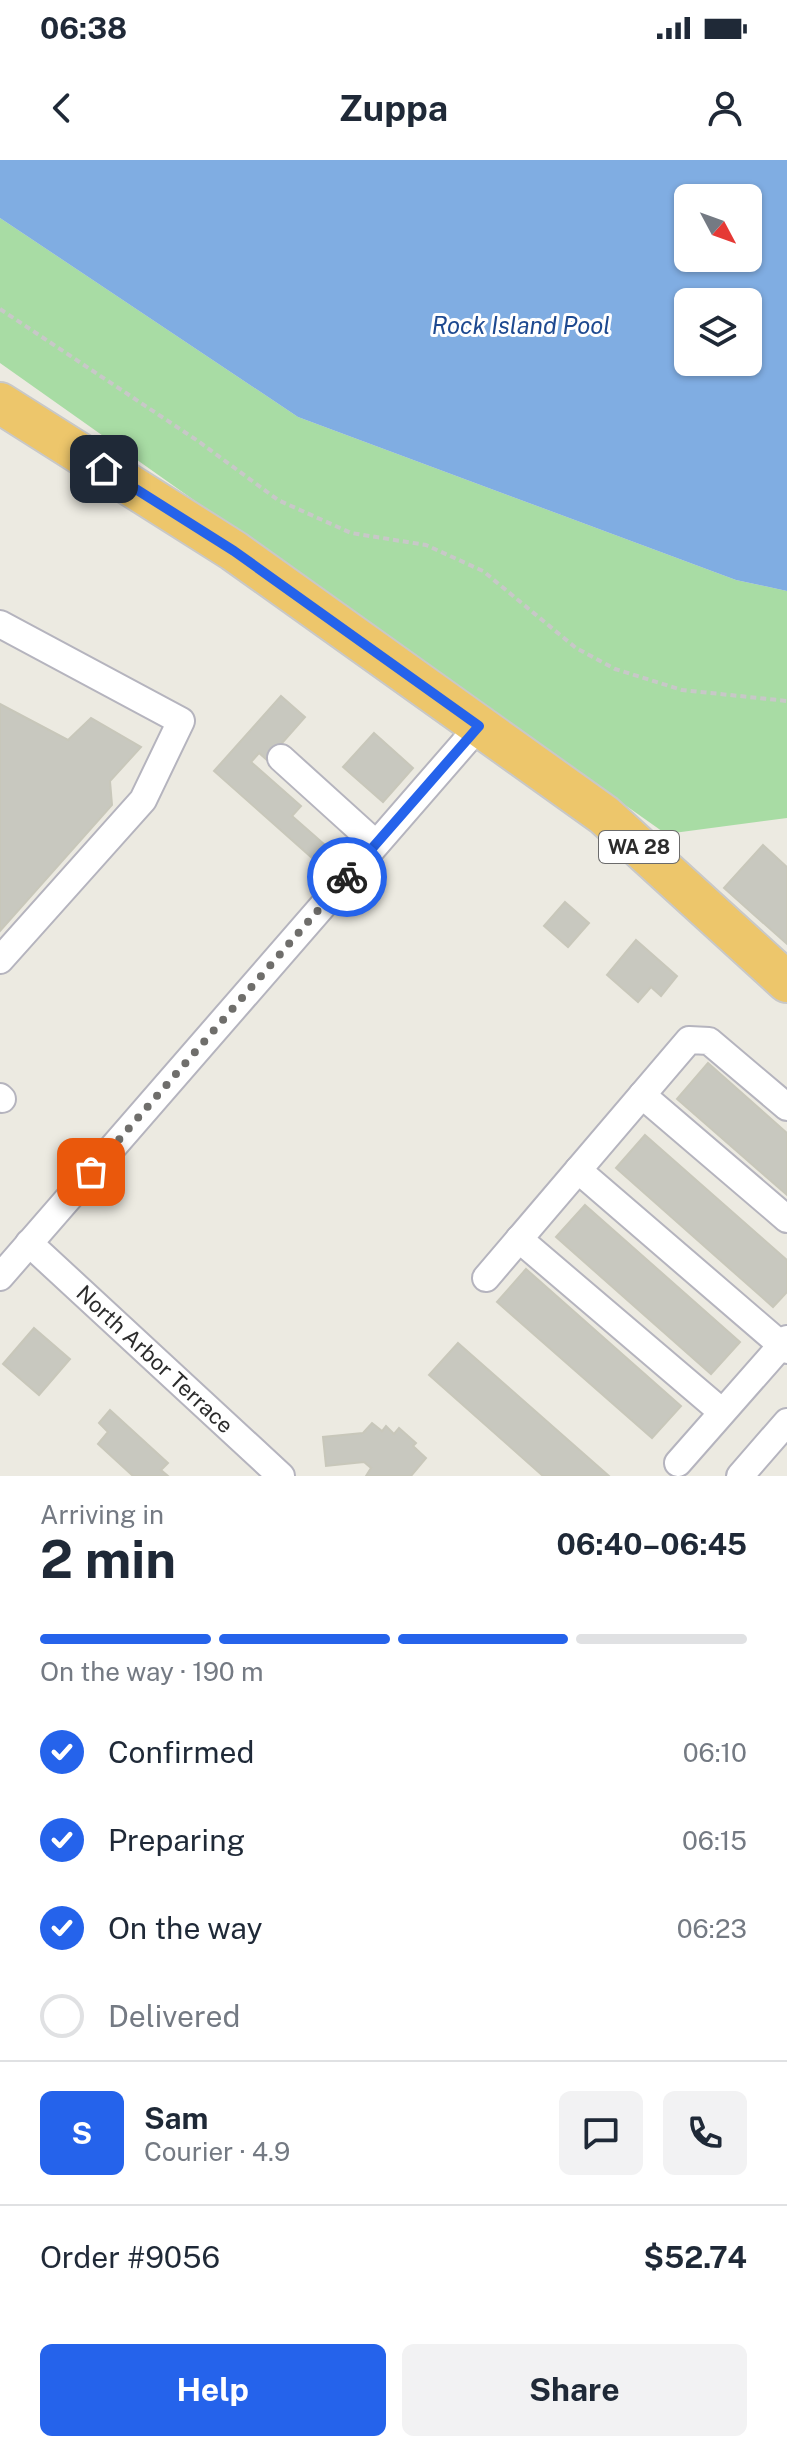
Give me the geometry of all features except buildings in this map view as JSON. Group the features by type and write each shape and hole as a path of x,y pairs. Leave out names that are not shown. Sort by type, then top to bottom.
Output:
{"highway":[{"name":"WA 28","path":"0,403 234,551 604,815 787,982"}],"street":[{"path":"0,624 181,721 143,800 0,960"},
{"path":"0,1277 479,726"},
{"path":"281,758 376,844"},
{"path":"486,1278 689,1040 709,1041 787,1107"},
{"path":"642,1095 787,1219"},
{"path":"578,1170 785,1345 678,1463"},
{"path":"519,1239 722,1412"},
{"name":"North Arbor Terrace","path":"29,1243 281,1476"},
{"path":"740,1476 787,1422"}],"path":[{"path":"0,309 198,441 278,500 351,533 426,545 483,571 576,648 615,669 682,690 787,701"}],"green space":[{"path":"0,218 298,417 736,580 787,591 787,818 666,834 0,363"}],"water":[{"name":"Rock Island Pool","path":"0,160 787,160 787,591 736,580 298,417 0,218"}],"way so far":[{"path":"91,1172 347,877"}],"route":[{"path":"104,469 234,551 479,726 347,877"}]}
